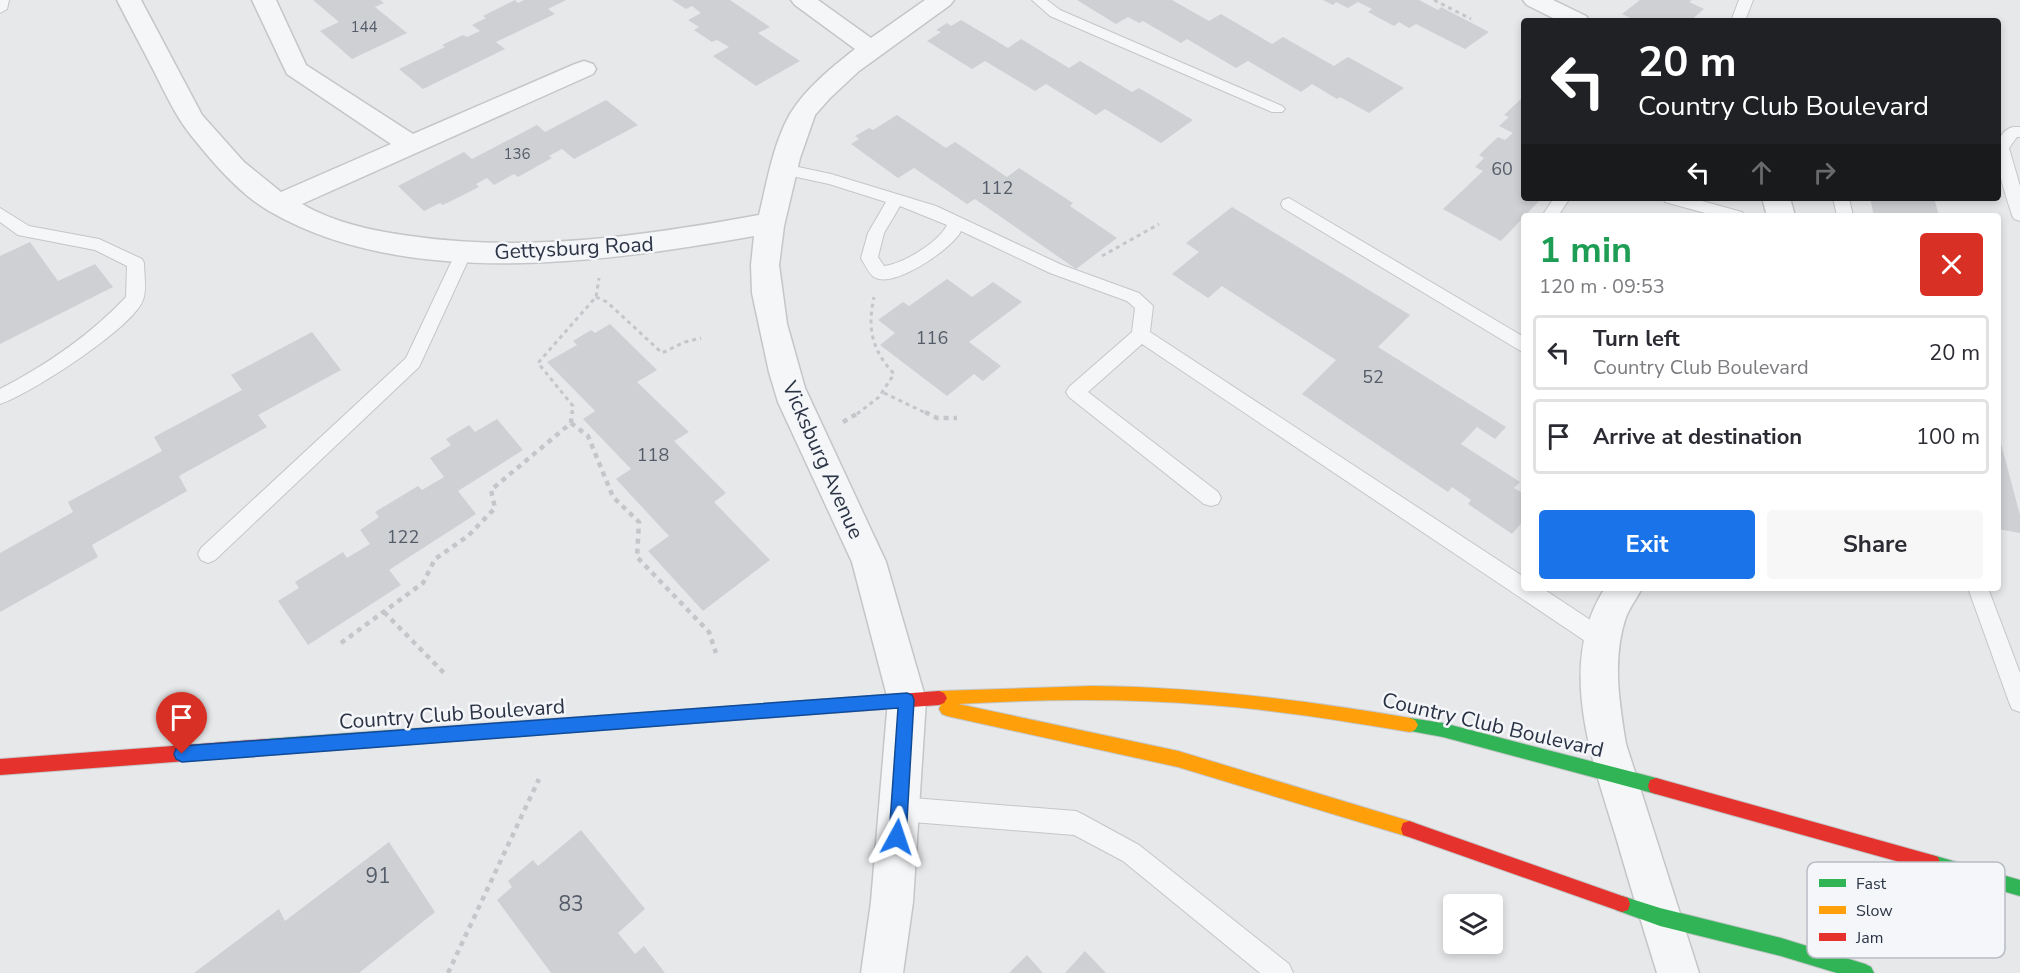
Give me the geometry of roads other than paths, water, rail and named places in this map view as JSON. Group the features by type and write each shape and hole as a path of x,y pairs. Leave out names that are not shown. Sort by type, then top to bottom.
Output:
{"street":[{"name":"Gettysburg Road","path":"129,0 192,120 236,170 278,204 327,229 382,243 464,252 568,253 672,242 771,223"},
{"path":"264,0 296,69 411,145"},
{"path":"803,0 872,50"},
{"name":"Vicksburg Avenue","path":"882,973 892,902 907,700 869,562 794,402 784,374 765,277 771,223 784,169 790,146 807,108 831,84 872,50 942,0"},
{"path":"1535,0 1572,18"},
{"path":"278,204 584,69"},
{"path":"1622,591 1610,611 1602,640 1602,714 1607,744 1677,973"},
{"name":"Country Club Boulevard","path":"0,767 907,700 1031,693 1146,694 1253,703 1443,730 1809,827 1930,862"},
{"name":"Country Club Boulevard","path":"907,700 1178,759 1391,823 1660,916 1807,955"},
{"name":"Country Club Boulevard","path":"2005,884 2020,888"},
{"name":"Country Club Boulevard","path":"1817,958 1865,973"}],"lane":[{"path":"0,9 2,0"},
{"path":"1039,0 1055,13 1277,109"},
{"path":"1739,18 1746,0"},
{"path":"2020,132 2013,132 2001,147 2020,215"},
{"path":"784,169 831,179 930,210 1074,275 1133,297 1144,306 1141,335 1075,392 1211,498"},
{"path":"896,199 876,233 869,258 880,273 902,270 950,237 957,222"},
{"path":"1682,201 1725,213"},
{"path":"1289,204 1521,344"},
{"path":"0,214 24,231 99,245 136,263 135,299 107,329 42,375 0,397"},
{"path":"208,554 413,362 464,252"},
{"path":"1141,335 1521,586"},
{"path":"1528,591 1602,640"},
{"path":"1979,591 2020,702"},
{"path":"900,809 1076,824 1131,853 1280,973"}]}
